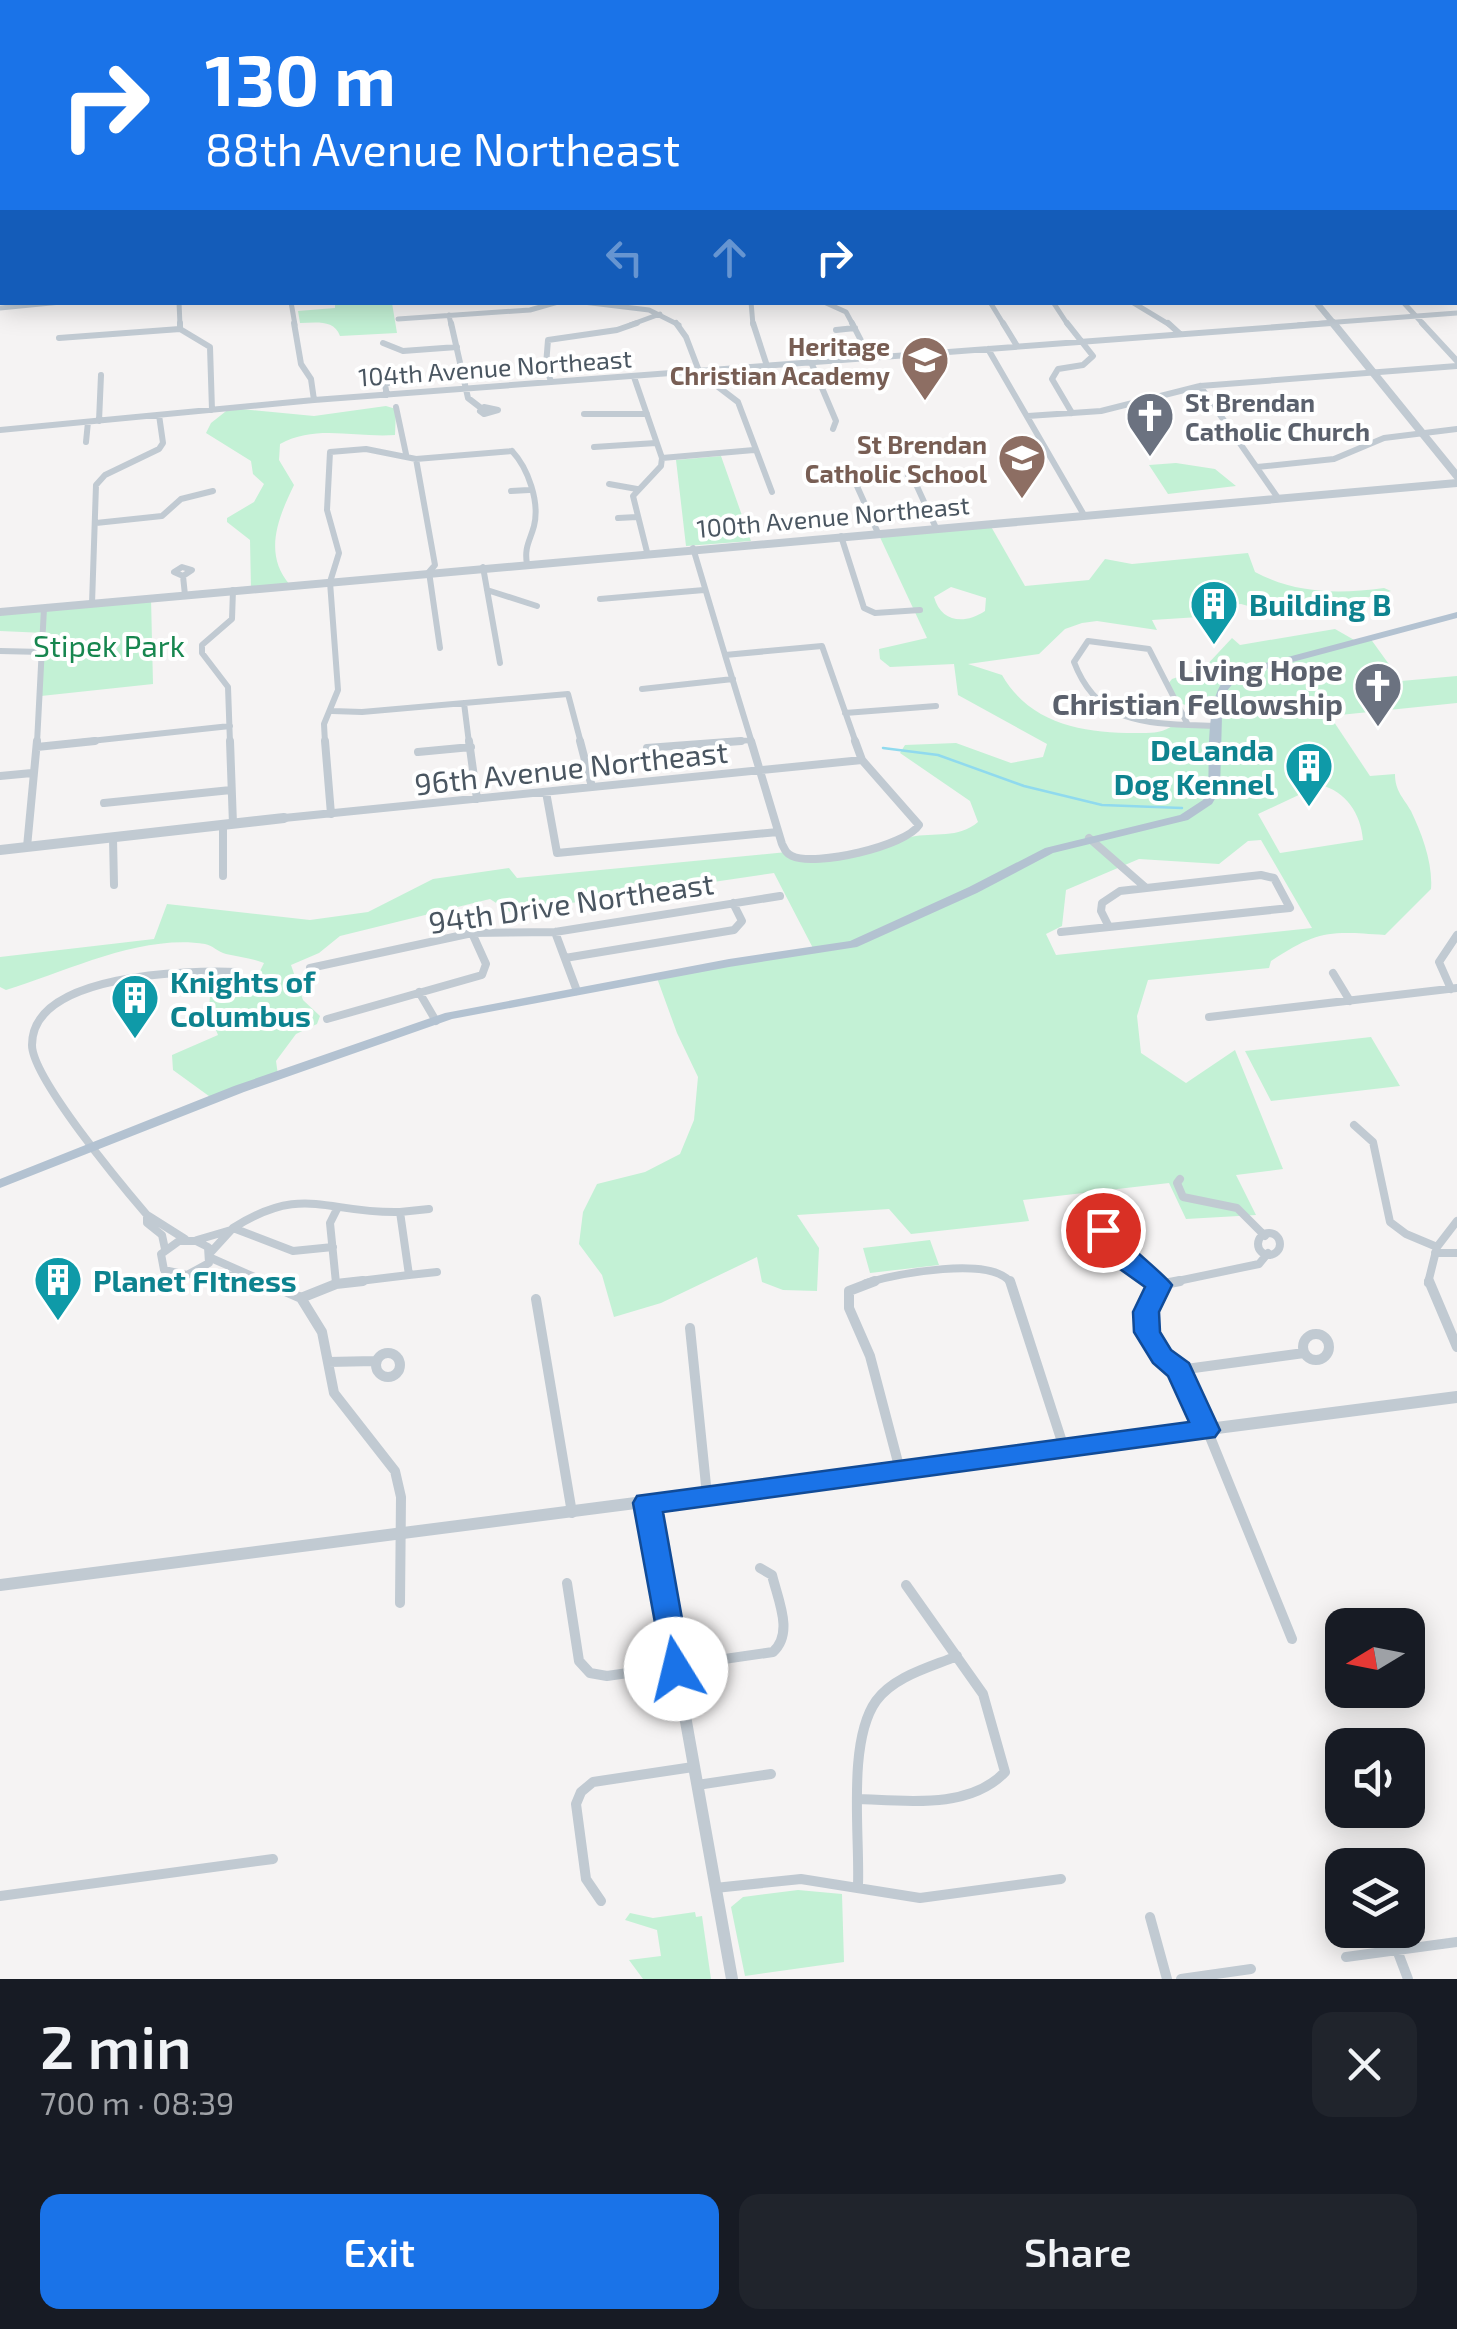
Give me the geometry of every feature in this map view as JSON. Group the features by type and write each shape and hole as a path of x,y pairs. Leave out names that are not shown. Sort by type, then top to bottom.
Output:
{"main road":[{"path":"0,1192 6,1182 239,1089 477,1008 724,967 797,959 876,936 1049,850 1169,823 1208,802 1214,790 1221,692 1231,679 1262,667 1457,615"}],"street":[{"path":"0,308 36,305"},
{"path":"291,305 300,364 311,379 314,400"},
{"path":"398,319 530,310 548,305"},
{"path":"626,305 660,314 680,326 699,371"},
{"path":"751,305 753,329 767,366"},
{"path":"831,305 846,312 870,358"},
{"path":"992,305 1017,346"},
{"path":"1056,305 1079,342 1092,352 1091,360 1058,369 1052,379 1072,413"},
{"path":"1138,305 1165,320 1180,334"},
{"path":"1318,305 1457,476"},
{"path":"1406,305 1457,363"},
{"path":"180,330 179,306 192,309"},
{"name":"104th Avenue Northeast","path":"0,430 159,418 314,400 1457,313"},
{"path":"552,382 546,364 548,340 617,330 660,314"},
{"path":"449,315 470,400 482,408"},
{"path":"836,330 854,328"},
{"path":"60,338 180,330 200,338 210,348 212,410"},
{"path":"382,342 402,351 457,347"},
{"path":"988,349 1084,515"},
{"path":"811,362 836,422 833,429"},
{"path":"1028,416 1112,408 1200,386 1457,363"},
{"path":"617,367 622,378"},
{"path":"708,370 716,386 738,402 772,492"},
{"path":"100,420 101,375"},
{"path":"634,376 662,458 661,466 636,488 633,502 647,552"},
{"path":"385,384 387,395"},
{"path":"1200,386 1278,498"},
{"path":"396,407 406,454"},
{"path":"584,414 647,414"},
{"path":"92,604 99,480 159,449 159,418"},
{"path":"86,442 88,422"},
{"path":"1257,467 1334,459 1384,438 1457,429"},
{"path":"594,447 656,443"},
{"path":"331,814 324,724 338,690 330,582 339,553 327,510 330,452 366,450 406,454 416,459 512,451 518,445"},
{"path":"662,458 754,450"},
{"path":"512,451 522,460 535,524 522,545 527,564"},
{"path":"416,459 435,565 430,572 440,648"},
{"path":"1446,462 1457,461"},
{"path":"842,467 852,475 878,533"},
{"path":"908,476 915,482 936,528"},
{"name":"100th Avenue Northeast","path":"0,612 1457,483"},
{"path":"608,484 636,488"},
{"path":"512,491 530,490"},
{"path":"96,523 162,516 181,499 213,491"},
{"path":"618,518 637,517"},
{"path":"841,536 856,573 854,582 868,611 920,610"},
{"path":"692,548 782,844 796,858 882,847 909,836 918,825 862,760 822,646 725,654"},
{"path":"483,568 500,663"},
{"path":"183,576 185,595"},
{"path":"223,876 231,790 228,686 202,653 202,644 232,619 233,590"},
{"path":"487,590 495,596 524,599 537,606"},
{"path":"600,598 704,590"},
{"path":"28,847 44,608"},
{"path":"1188,726 1149,650 1088,641 1074,662 1094,700 1130,720 1188,726 1216,726"},
{"path":"0,651 43,652"},
{"path":"642,689 733,679"},
{"path":"332,711 362,712 568,694 592,788"},
{"path":"464,703 477,799"},
{"path":"845,713 936,706"},
{"path":"36,747 230,726"},
{"path":"648,748 750,740"},
{"path":"418,752 471,747"},
{"name":"96th Avenue Northeast","path":"284,818 862,760"},
{"path":"0,776 32,773"},
{"path":"104,803 231,790"},
{"path":"546,792 558,853 778,832"},
{"path":"0,850 284,818"},
{"path":"113,838 114,885"},
{"path":"1089,838 1136,875 1145,888"},
{"path":"1061,932 1109,927 1290,908 1274,878 1261,875 1145,888 1106,897 1101,911 1109,927"},
{"name":"94th Drive Northeast","path":"310,968 472,933 555,932 780,896"},
{"path":"565,958 734,930 742,921 733,903"},
{"path":"555,932 577,991"},
{"path":"327,1019 339,1010 482,974 486,964 472,933"},
{"path":"1209,1017 1454,988 1440,962 1457,935"},
{"path":"238,972 216,970 108,983 67,996 45,1014 32,1038 35,1057 72,1126 147,1215 249,1278"},
{"path":"1333,973 1350,1001"},
{"path":"419,992 436,1021"},
{"path":"1354,1124 1373,1142 1390,1222 1436,1250 1457,1253"},
{"path":"1180,1179 1177,1183 1183,1197 1236,1208 1265,1236"},
{"path":"196,1272 232,1229 258,1210 282,1201 400,1212 429,1209"},
{"path":"336,1284 330,1222 338,1207"},
{"path":"400,1212 409,1275"},
{"path":"147,1215 146,1223 162,1234 165,1249 160,1260 164,1270 179,1275 196,1272 249,1278 301,1298 322,1332 334,1393 395,1471 401,1496 400,1603"},
{"path":"1457,1221 1436,1250 1428,1285 1457,1347"},
{"path":"165,1249 232,1229 292,1251 332,1248"},
{"path":"1265,1236 1275,1237 1282,1246 1277,1252 1268,1253 1256,1246 1258,1239 1265,1236"},
{"path":"1118,1246 1126,1261 1159,1285 1259,1264 1268,1253"},
{"path":"900,1470 870,1356 849,1308 849,1290 866,1281 979,1269 1003,1274 1010,1280 1064,1448"},
{"path":"301,1298 336,1284 437,1272"},
{"path":"1159,1285 1146,1312 1147,1332 1162,1356 1179,1370 1292,1638"},
{"path":"536,1298 572,1512"},
{"path":"690,1328 707,1496"},
{"path":"1179,1370 1304,1353"},
{"path":"328,1362 375,1360"},
{"path":"0,1585 1457,1397"},
{"path":"647,1503 732,1979"},
{"path":"567,1583 583,1670 607,1676 759,1657 783,1643 785,1629 772,1575 760,1568"},
{"path":"861,1799 914,1801 984,1792 998,1784 1004,1772 983,1694 906,1585"},
{"path":"858,1886 860,1749 866,1719 877,1700 898,1682 957,1656"},
{"path":"601,1900 586,1879 576,1804 581,1792 593,1782 693,1767"},
{"path":"697,1785 770,1774"},
{"path":"0,1896 273,1858"},
{"path":"716,1888 801,1879 920,1898 1061,1879"},
{"path":"1150,1917 1168,1979"},
{"path":"1346,1956 1457,1942"},
{"path":"1397,1950 1408,1979"},
{"path":"1180,1979 1252,1968"}],"green space":[{"path":"392,305 397,333 340,336 329,324 300,323 298,311"},
{"path":"386,406 396,409 395,435 322,433 280,444 279,460 294,485 279,523 275,548 277,561 290,585 251,589 250,540 227,518 254,502 264,484 253,474 251,461 206,433 211,423 230,408 314,416"},
{"path":"721,456 751,541 686,546 676,460"},
{"path":"1176,463 1215,469 1236,486 1168,494 1149,465"},
{"path":"989,523 1025,586 1089,580 1105,559 1132,564 1248,553 1255,572 1286,585 1318,590 1391,591 1347,603 1340,614 1320,606 1259,609 1241,604 1218,606 1199,617 1152,620 1157,630 1097,621 1082,623 1065,629 1039,654 968,664 1002,675 1027,705 1077,728 1145,733 1173,725 1216,726 1216,716 1177,702 1168,684 1204,668 1232,638 1240,645 1335,629 1356,641 1370,638 1401,681 1457,676 1457,703 1330,716 1370,776 1395,774 1398,789 1423,839 1431,889 1385,935 1325,935 1287,951 1271,961 1269,968 1148,980 1137,1016 1141,1053 1186,1083 1235,1050 1283,1169 1236,1175 1256,1215 1186,1219 1169,1183 1023,1200 1029,1221 911,1234 889,1209 797,1215 819,1248 817,1291 783,1290 762,1282 757,1257 661,1303 614,1317 602,1275 579,1244 583,1212 597,1184 645,1172 680,1154 694,1120 698,1077 657,978 815,952 774,873 510,912 490,899 340,936 319,953 291,965 303,1000 320,1016 317,1024 296,1034 276,1061 278,1075 213,1099 173,1070 172,1055 218,1035 209,1013 210,994 224,984 255,981 264,963 226,954 205,944 155,944 104,956 6,990 0,987 0,957 154,939 167,904 310,920 368,912 433,879 509,868 517,878 787,852 814,859 970,827 978,822 970,801 900,753 905,745 956,743 1011,763 1043,757 1047,744 958,695 954,664 890,667 880,659 879,649 927,638 878,533","holes":["951,587 986,598 985,611 961,619 942,612 934,597","1320,785 1345,798 1359,821 1363,840 1280,853 1258,814","1261,840 1312,928 1056,955 1046,934 1062,926 1066,890 1139,859 1219,864 1248,841"]},
{"name":"Stipek Park","path":"151,598 153,684 41,696 46,627 45,633 0,631 0,612"},
{"path":"1371,1037 1400,1086 1271,1101 1245,1051"},
{"path":"930,1240 939,1265 870,1273 863,1248"},
{"path":"798,1890 842,1894 844,1962 745,1976 731,1907 743,1897"},
{"path":"695,1912 696,1917 702,1916 711,1979 643,1979 629,1960 661,1956 657,1930 625,1920 630,1913 653,1918"}],"waterway":[{"path":"1367,0 1382,0"},
{"path":"883,748 938,755 1024,786 1102,805 1182,808"}],"place":[{"name":"Heritage Christian Academy","path":"925,402"},
{"name":"St Brendan Catholic Church","path":"1150,458"},
{"name":"St Brendan Catholic School","path":"1022,500"},
{"name":"Building B","path":"1214,646"},
{"name":"Living Hope Christian Fellowship","path":"1378,728"},
{"name":"DeLanda Dog Kennel","path":"1309,808"},
{"name":"Knights of Columbus","path":"135,1040"},
{"name":"Planet FItness","path":"58,1322"}],"route":[{"path":"676,1669 647,1503 1206,1430 1179,1370 1162,1356 1147,1332 1146,1312 1159,1285 1126,1261 1118,1246 1104,1240 1103,1230"}]}
